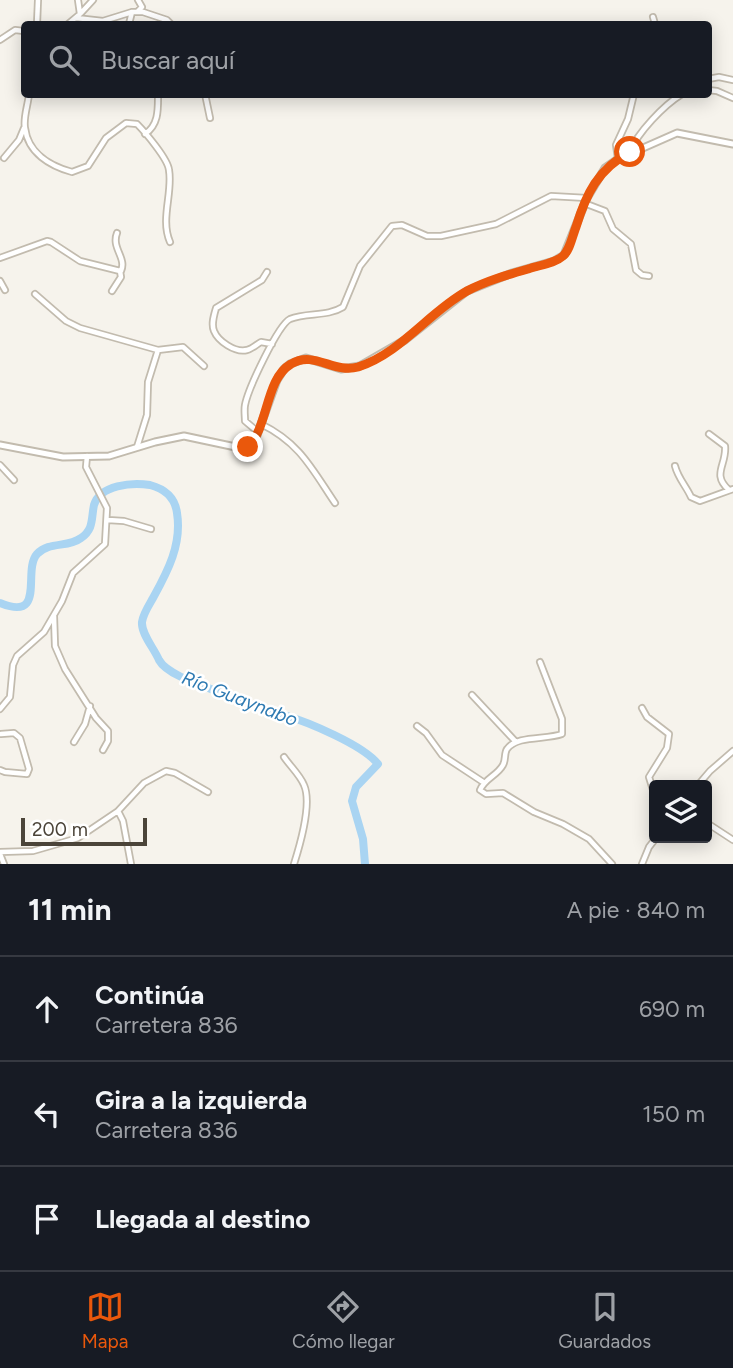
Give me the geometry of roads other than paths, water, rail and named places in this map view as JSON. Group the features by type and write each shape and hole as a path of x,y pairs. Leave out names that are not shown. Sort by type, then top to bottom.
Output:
{"street":[{"path":"37,21 38,0"},
{"path":"78,0 78,16"},
{"path":"72,21 93,0"},
{"path":"112,21 142,7 138,0"},
{"path":"130,21 135,12"},
{"path":"135,12 144,12 168,21"},
{"path":"78,16 103,21"},
{"path":"653,17 654,21"},
{"path":"0,40 15,30 21,31"},
{"path":"712,78 733,80"},
{"path":"712,90 733,98"},
{"path":"4,158 19,140 28,98"},
{"path":"145,134 154,127 158,98"},
{"path":"206,98 210,118"},
{"path":"618,159 616,145 628,119 633,98"},
{"path":"630,152 643,130 678,98"},
{"path":"24,127 32,147 45,161 72,172 88,166 106,138 126,123 138,124 170,171 167,226 170,242"},
{"path":"0,445 63,457 109,456 184,436 245,449 258,432 277,380 290,364 306,358 341,369 360,366 405,340 467,291 512,273 559,259 568,251 585,200 605,168 618,159 677,133 733,144"},
{"path":"258,432 245,421 244,406 255,377 284,324 308,314 332,312 343,307 360,265 393,226 402,225 427,236 441,236 496,224 551,196 585,200 608,214 613,229 631,244 636,270 649,276"},
{"path":"112,291 121,277 122,261 114,241 117,233"},
{"path":"0,258 47,241 80,261 120,271"},
{"path":"267,272 262,280 222,302 216,308 213,325 228,346 240,351 249,350 261,342 272,344"},
{"path":"0,281 5,290"},
{"path":"35,294 66,321 80,328 158,350 183,347 204,366"},
{"path":"138,447 147,415 148,382 158,350"},
{"path":"261,424 279,433 299,450 335,503"},
{"path":"709,434 724,446 720,475 723,485 731,490"},
{"path":"0,709 10,697 16,656 44,632 73,573 105,544 107,508 86,466 87,456"},
{"path":"0,465 14,480"},
{"path":"675,466 678,477 687,487 691,498 700,501 731,490"},
{"path":"108,520 124,521 151,529"},
{"path":"54,615 53,636 65,669 96,718 108,731 108,741 103,750"},
{"path":"540,662 562,719 562,734 516,742 506,750 502,767 483,782 480,790 482,794 503,793 534,812 563,824 589,839 612,864"},
{"path":"472,695 516,742"},
{"path":"74,742 85,724 90,706"},
{"path":"642,708 647,717 669,734 667,748 649,777 650,780"},
{"path":"417,726 426,733 442,755 483,782"},
{"path":"0,770 27,774 29,769 20,738 14,733 1,734"},
{"path":"702,780 733,751"},
{"path":"284,757 303,783 306,792 299,847 294,864"},
{"path":"4,864 0,853 33,851 78,838 118,811 144,783 166,771 175,773 208,792"},
{"path":"118,811 123,821 131,864"},
{"path":"712,826 733,840"},
{"path":"642,864 652,843"}],"waterway":[{"name":"Río Guaynabo","path":"0,603 14,607 23,606 28,600 33,562 37,554 47,547 70,543 85,535 91,523 94,505 103,493 118,486 134,484 150,485 165,491 176,507 176,546 169,567 146,610 142,627 146,636 163,665 178,675 320,729 360,749 378,764 356,787 352,801 363,839 365,864"}]}
